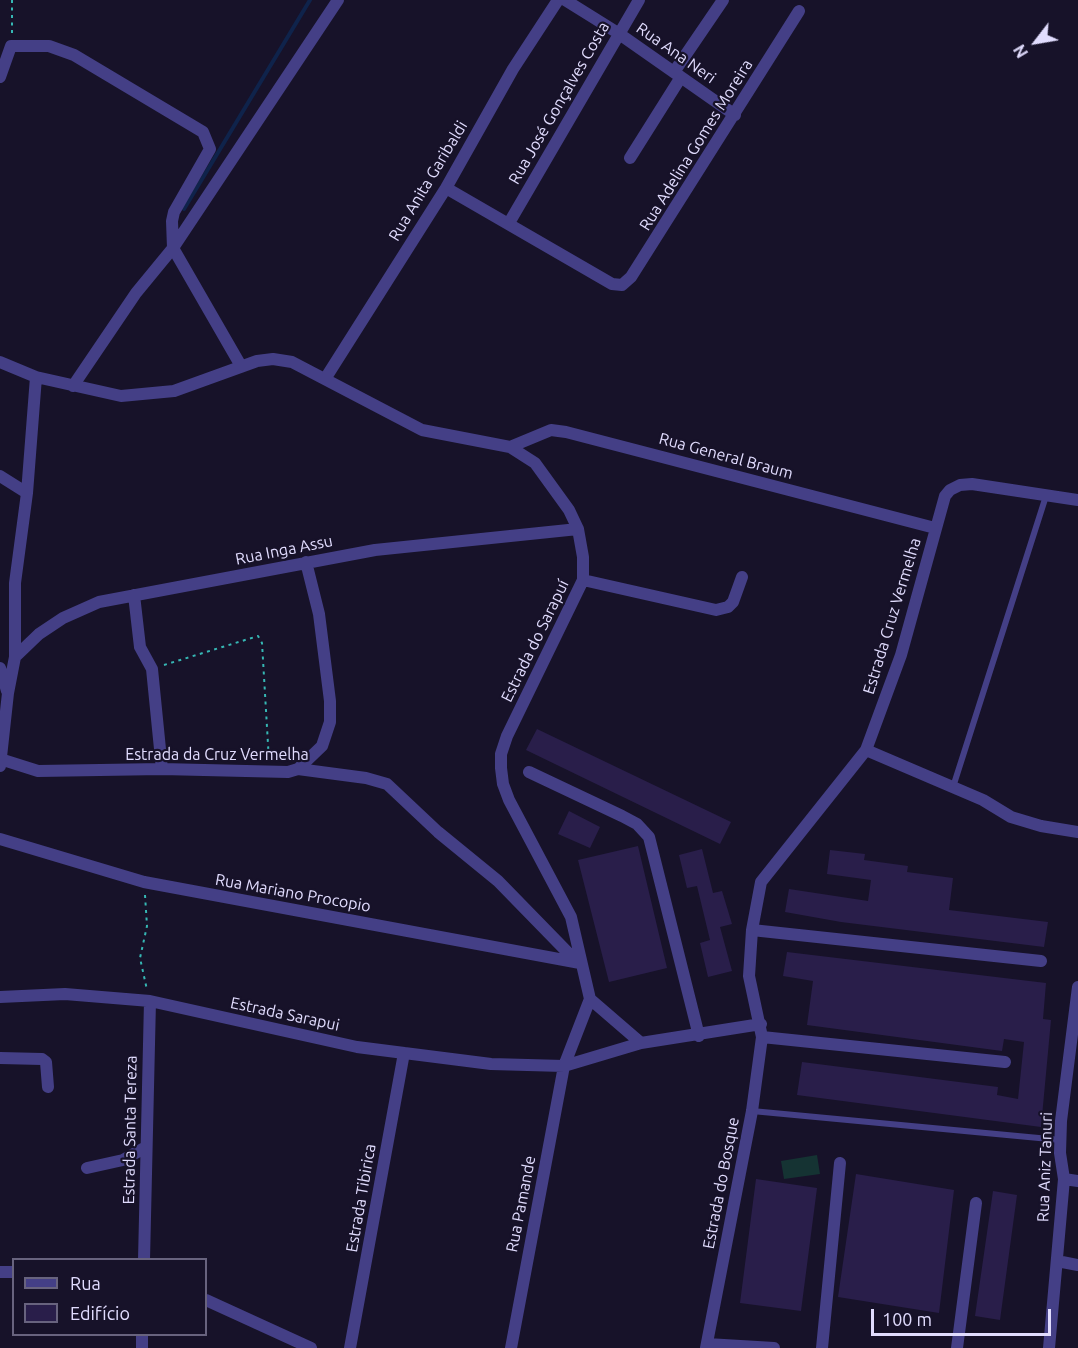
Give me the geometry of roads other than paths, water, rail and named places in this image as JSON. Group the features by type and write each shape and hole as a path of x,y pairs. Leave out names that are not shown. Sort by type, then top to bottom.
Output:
{"street":[{"path":"73,386 136,293 173,248 338,0"},
{"name":"Rua Anita Garibaldi","path":"325,379 446,188 513,69 558,0"},
{"name":"Rua Ana Neri","path":"566,0 618,33 735,115"},
{"name":"Rua José Gonçalves Costa","path":"509,224 639,0"},
{"path":"630,158 723,0"},
{"name":"Rua Adelina Gomes Moreira","path":"509,224 612,284 622,285 631,277 799,11"},
{"path":"0,77 11,45 49,46 74,55 203,132 210,149 174,212 171,222 173,248 241,366"},
{"path":"446,188 509,224"},
{"name":"Estrada do Sarapuí","path":"0,362 36,377 121,396 174,391 241,366 273,359 292,362 422,430 510,447 544,473 560,493 578,529 583,557 583,580 507,736 501,754 501,768 508,800 571,917 590,999"},
{"path":"0,762 8,693 15,657 15,583 27,493 36,377"},
{"name":"Rua General Braum","path":"510,447 551,429 567,432 935,528"},
{"path":"0,476 27,493"},
{"name":"Estrada Cruz Vermelha","path":"761,1024 749,976 752,930 761,882 866,750 901,654 945,496 960,485 1001,487 1078,500"},
{"name":"Rua Inga Assu","path":"15,657 39,634 84,606 375,550 578,529"},
{"path":"298,769 322,746 330,722 330,701 319,614 306,562"},
{"path":"583,580 716,610 728,608 733,602 742,577"},
{"path":"134,595 140,647 152,669 162,769"},
{"path":"0,668 8,693"},
{"path":"866,750 982,800 1011,817 1041,826 1078,832"},
{"name":"Estrada da Cruz Vermelha","path":"0,762 38,771 298,769 366,778 387,784 438,832 498,881 580,963"},
{"path":"529,772 622,816 637,825 649,837 699,1036"},
{"name":"Rua Mariano Procopio","path":"0,839 144,882 580,963"},
{"path":"752,930 1041,961"},
{"name":"Rua Aniz Tanuri","path":"1049,1348 1064,1179 1060,1140 1078,987"},
{"name":"Estrada Sarapui","path":"0,996 64,994 150,1001 357,1047 491,1064 564,1066"},
{"path":"564,1066 590,999 641,1044"},
{"name":"Estrada Santa Tereza","path":"144,1258 150,1001"},
{"path":"564,1066 641,1044 761,1024"},
{"name":"Estrada do Bosque","path":"707,1346 752,1111 762,1037 761,1024"},
{"path":"762,1037 1005,1062"},
{"name":"Estrada Tibirica","path":"350,1348 404,1053"},
{"path":"0,1058 42,1059 47,1067 48,1087"},
{"name":"Rua Pamande","path":"511,1348 564,1066"},
{"path":"87,1167 123,1160 146,1147"},
{"path":"822,1348 840,1163"},
{"path":"1064,1179 1078,1181"},
{"path":"957,1348 976,1203"},
{"path":"1057,1261 1078,1265"},
{"path":"207,1300 311,1348"},
{"path":"707,1346 774,1348"}],"lane":[{"path":"953,787 1046,494"},
{"path":"752,1111 1060,1140"}],"waterway":[{"path":"184,209 310,0"}]}
